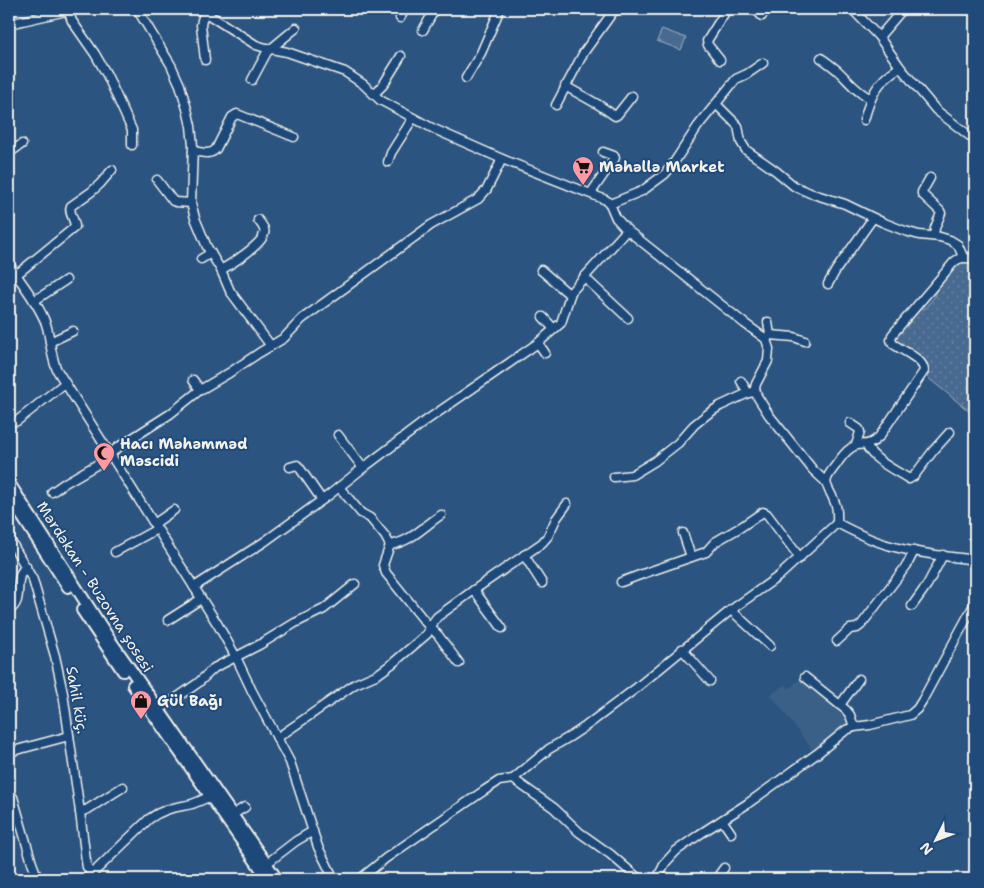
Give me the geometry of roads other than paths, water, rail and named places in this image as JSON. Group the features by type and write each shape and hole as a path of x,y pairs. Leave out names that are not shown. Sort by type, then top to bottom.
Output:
{"main road":[{"name":"Mərdəkan - Buzovna şosesi","path":"9,483 108,637 277,879"},
{"name":"Mərdəkan - Buzovna şosesi","path":"9,496 108,648 268,879"}],"street":[{"path":"137,9 168,60 180,85 189,118 193,151 191,203 195,218 210,253 221,270 230,290 271,346"},
{"path":"400,18 405,9"},
{"path":"423,30 435,9"},
{"path":"466,78 481,53 500,9"},
{"path":"556,105 584,52 616,9"},
{"path":"720,60 708,45 707,40 727,9"},
{"path":"755,9 762,16"},
{"path":"852,9 879,37 900,67 936,110 975,140"},
{"path":"879,37 903,9"},
{"path":"9,24 72,10 72,21 95,54 132,130 132,145"},
{"path":"205,60 201,25 204,10 261,47 287,52 337,69 357,80 386,104 434,129 502,159 606,200 610,204 616,218 626,230 665,262 768,337 794,337 805,341"},
{"path":"252,80 264,56 296,28"},
{"path":"374,94 380,89 401,56"},
{"path":"821,58 835,68 864,96 870,98"},
{"path":"610,204 642,191 665,174 698,126 736,79 763,63"},
{"path":"864,120 873,92 883,79 900,67"},
{"path":"565,86 615,116 632,96"},
{"path":"716,104 738,126 741,142 746,150 776,171 789,183 801,190 845,204 912,234 934,236 954,242 960,248 964,257"},
{"path":"193,151 212,153 216,149 232,116 237,114 294,137"},
{"path":"388,162 391,153 413,118"},
{"path":"9,153 22,144"},
{"path":"591,194 614,158 614,156 602,152"},
{"path":"52,492 170,414 200,390 287,336 302,319 431,225 478,199 487,189 502,159"},
{"path":"16,274 75,227 70,211 71,206 91,192 112,170"},
{"path":"930,178 922,194 941,213 934,236"},
{"path":"157,180 173,201 191,203"},
{"path":"828,284 873,218"},
{"path":"221,270 246,254 262,238 264,230 258,220"},
{"path":"194,587 264,542 424,422 538,343 561,323 574,288 626,230"},
{"path":"201,259 210,253"},
{"path":"826,482 830,473 846,452 856,445 872,443 879,437 924,371 924,366 920,361 894,344 891,340 892,335 957,260 964,257 975,259"},
{"path":"9,264 34,301 46,325 54,364 236,657 293,770 321,853 334,879"},
{"path":"541,270 570,295"},
{"path":"584,277 628,318"},
{"path":"34,301 66,280"},
{"path":"543,317 554,329"},
{"path":"614,477 632,475 656,462 709,413 752,392 768,361 768,322"},
{"path":"50,342 73,331"},
{"path":"538,343 545,352"},
{"path":"193,380 200,390"},
{"path":"360,879 381,862 485,790 500,781 514,779 549,749 576,733 731,610 770,583 837,523 836,504 826,482 813,470 781,431 760,401 741,381"},
{"path":"9,418 17,421 65,383"},
{"path":"850,423 860,430 856,445"},
{"path":"866,445 881,461 911,479 950,432"},
{"path":"338,435 363,468"},
{"path":"290,467 297,465 299,467 322,500"},
{"path":"339,487 361,513 370,518 390,544"},
{"path":"277,738 355,684 378,674 389,666 427,634 437,617 545,540 556,519 567,504"},
{"path":"115,552 156,526 174,510"},
{"path":"621,582 706,552 715,542 762,512 767,514 800,558"},
{"path":"390,544 397,544 408,539 441,515"},
{"path":"837,523 883,544 914,551 975,560"},
{"path":"683,533 691,557"},
{"name":"Sahil küç.","path":"9,538 33,580 55,656 63,694 89,877"},
{"path":"390,544 383,565 386,573 459,664"},
{"path":"837,641 850,629 861,625 907,564 914,551"},
{"path":"524,555 542,583"},
{"path":"912,606 927,585 943,555"},
{"path":"9,610 16,605 20,574 26,566"},
{"path":"159,710 198,683 214,668 324,609 355,584"},
{"path":"474,590 502,628"},
{"path":"168,620 201,599"},
{"path":"656,879 665,863 676,851 747,804 846,730 910,715 917,709 975,603"},
{"path":"731,610 770,646"},
{"path":"682,649 710,681"},
{"path":"804,677 850,715 854,727"},
{"path":"840,705 859,679"},
{"path":"9,752 69,736"},
{"path":"514,779 554,808 579,832 640,879"},
{"path":"80,812 88,809 123,786"},
{"path":"89,877 149,819 158,813 211,796"},
{"path":"13,797 38,879"},
{"path":"232,815 245,807"},
{"path":"722,820 731,834"},
{"path":"266,864 296,840 313,831"},
{"path":"716,879 724,868"}],"place":[{"name":"Məhəllə Market","path":"583,186"},
{"name":"Hacı Məhəmməd Məscidi","path":"104,472"},
{"name":"Gül Bağı","path":"141,720"}]}
